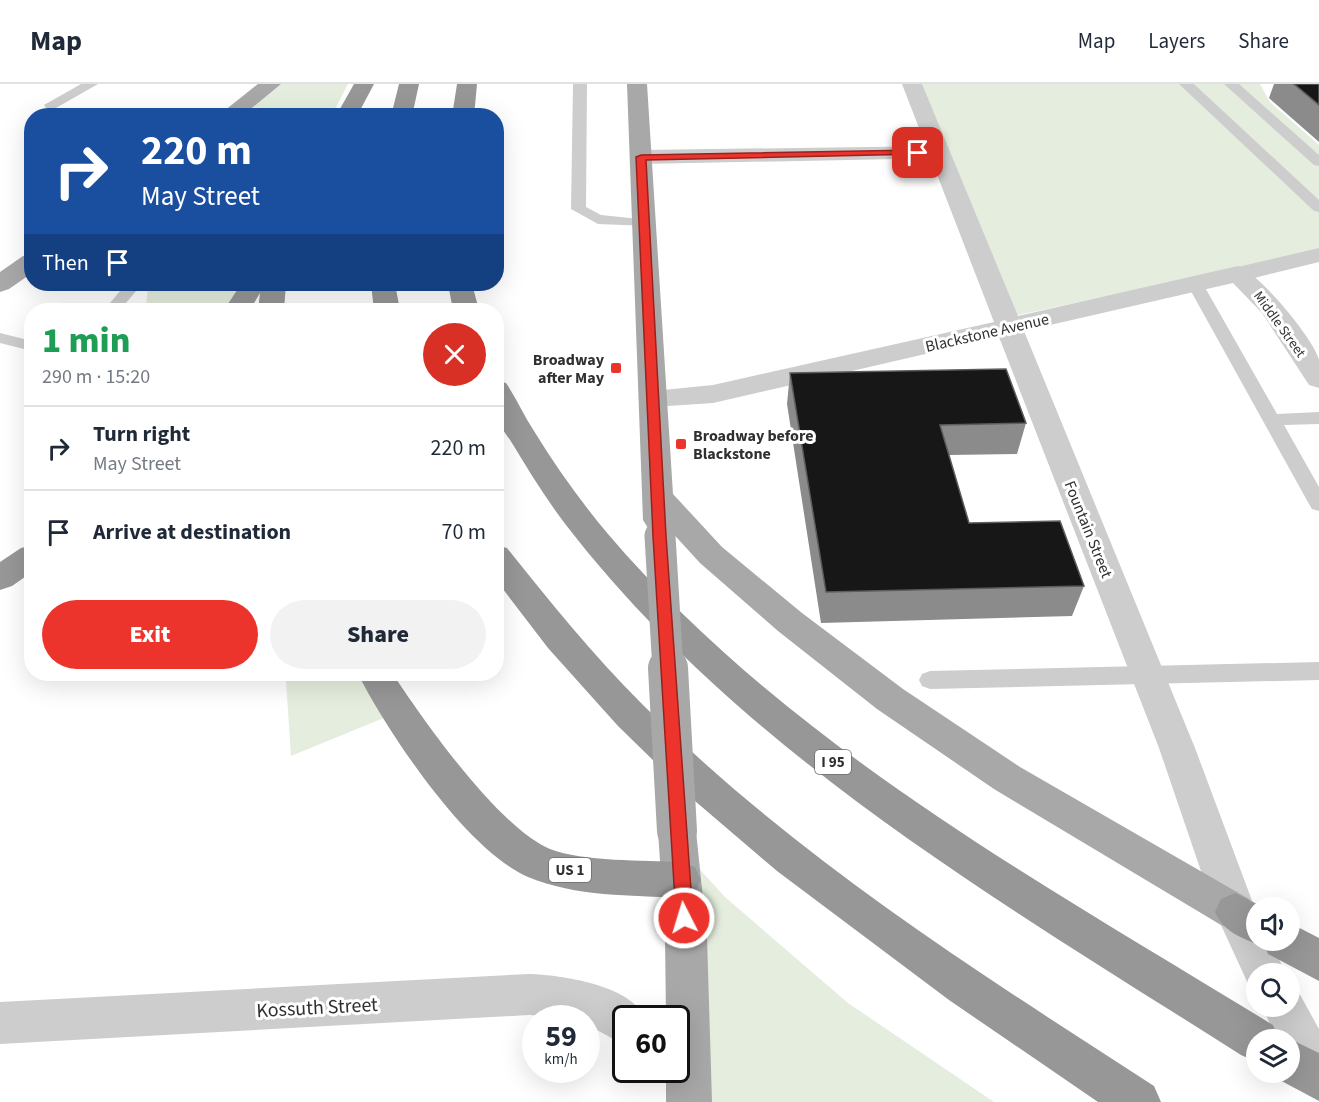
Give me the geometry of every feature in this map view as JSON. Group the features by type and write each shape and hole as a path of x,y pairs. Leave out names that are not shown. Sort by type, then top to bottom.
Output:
{"highway":[{"path":"350,108 364,84"},
{"path":"403,108 409,84"},
{"path":"464,108 467,84"},
{"name":"I 95","path":"504,403 530,450 583,525 651,603 745,690 798,735 918,825 1064,921 1246,1033"},
{"path":"0,578 24,562"},
{"path":"504,566 573,653 656,739 729,806 854,907 925,959 1137,1102"},
{"name":"US 1","path":"380,681 428,754 518,854 541,864 566,870 681,880"},
{"path":"1300,966 1319,961"},
{"path":"1300,1067 1319,1079"}],"main road":[{"path":"238,108 269,84"},
{"path":"637,84 660,536 677,831 686,937 685,1005"},
{"path":"0,284 24,267"},
{"path":"658,497 711,555 790,622 881,692 1007,778 1246,919"}],"street":[{"name":"Fountain Street","path":"912,84 1246,919"},
{"path":"641,157 939,153"},
{"name":"Blackstone Avenue","path":"653,398 713,394 1319,255"},
{"name":"Middle Street","path":"1238,274 1272,308 1319,379"},
{"name":"Kossuth Street","path":"0,1023 466,999 538,993 584,999 612,1016"},
{"name":"Fountain Street","path":"1294,1017 1319,1073"}],"lane":[{"path":"51,105 91,84"},
{"path":"580,84 578,209 598,219 644,223"},
{"path":"1186,84 1319,208"},
{"path":"1231,84 1319,162"},
{"path":"1195,284 1319,504"},
{"path":"118,303 128,291"},
{"path":"0,338 24,344"},
{"path":"1272,420 1319,418"},
{"path":"930,680 1319,671"}],"green space":[{"path":"258,84 348,84 336,108 227,108"},
{"path":"910,84 1260,84 1270,102 1319,145 1319,251 1009,317"},
{"path":"148,291 247,291 247,303 146,303"},
{"path":"286,681 386,681 401,711 291,756"},
{"path":"684,852 725,897 848,1003 994,1102 692,1102"}],"building":[{"path":"1294,84 1319,84 1319,105"},
{"path":"1006,369 1026,423 940,425 969,523 1060,521 1084,586 826,592 790,373"}],"place":[{"name":"Broadway after May","path":"616,368"},
{"name":"Broadway before Blackstone","path":"681,444"}],"route":[{"path":"684,918 660,536 641,157 918,153"}]}
